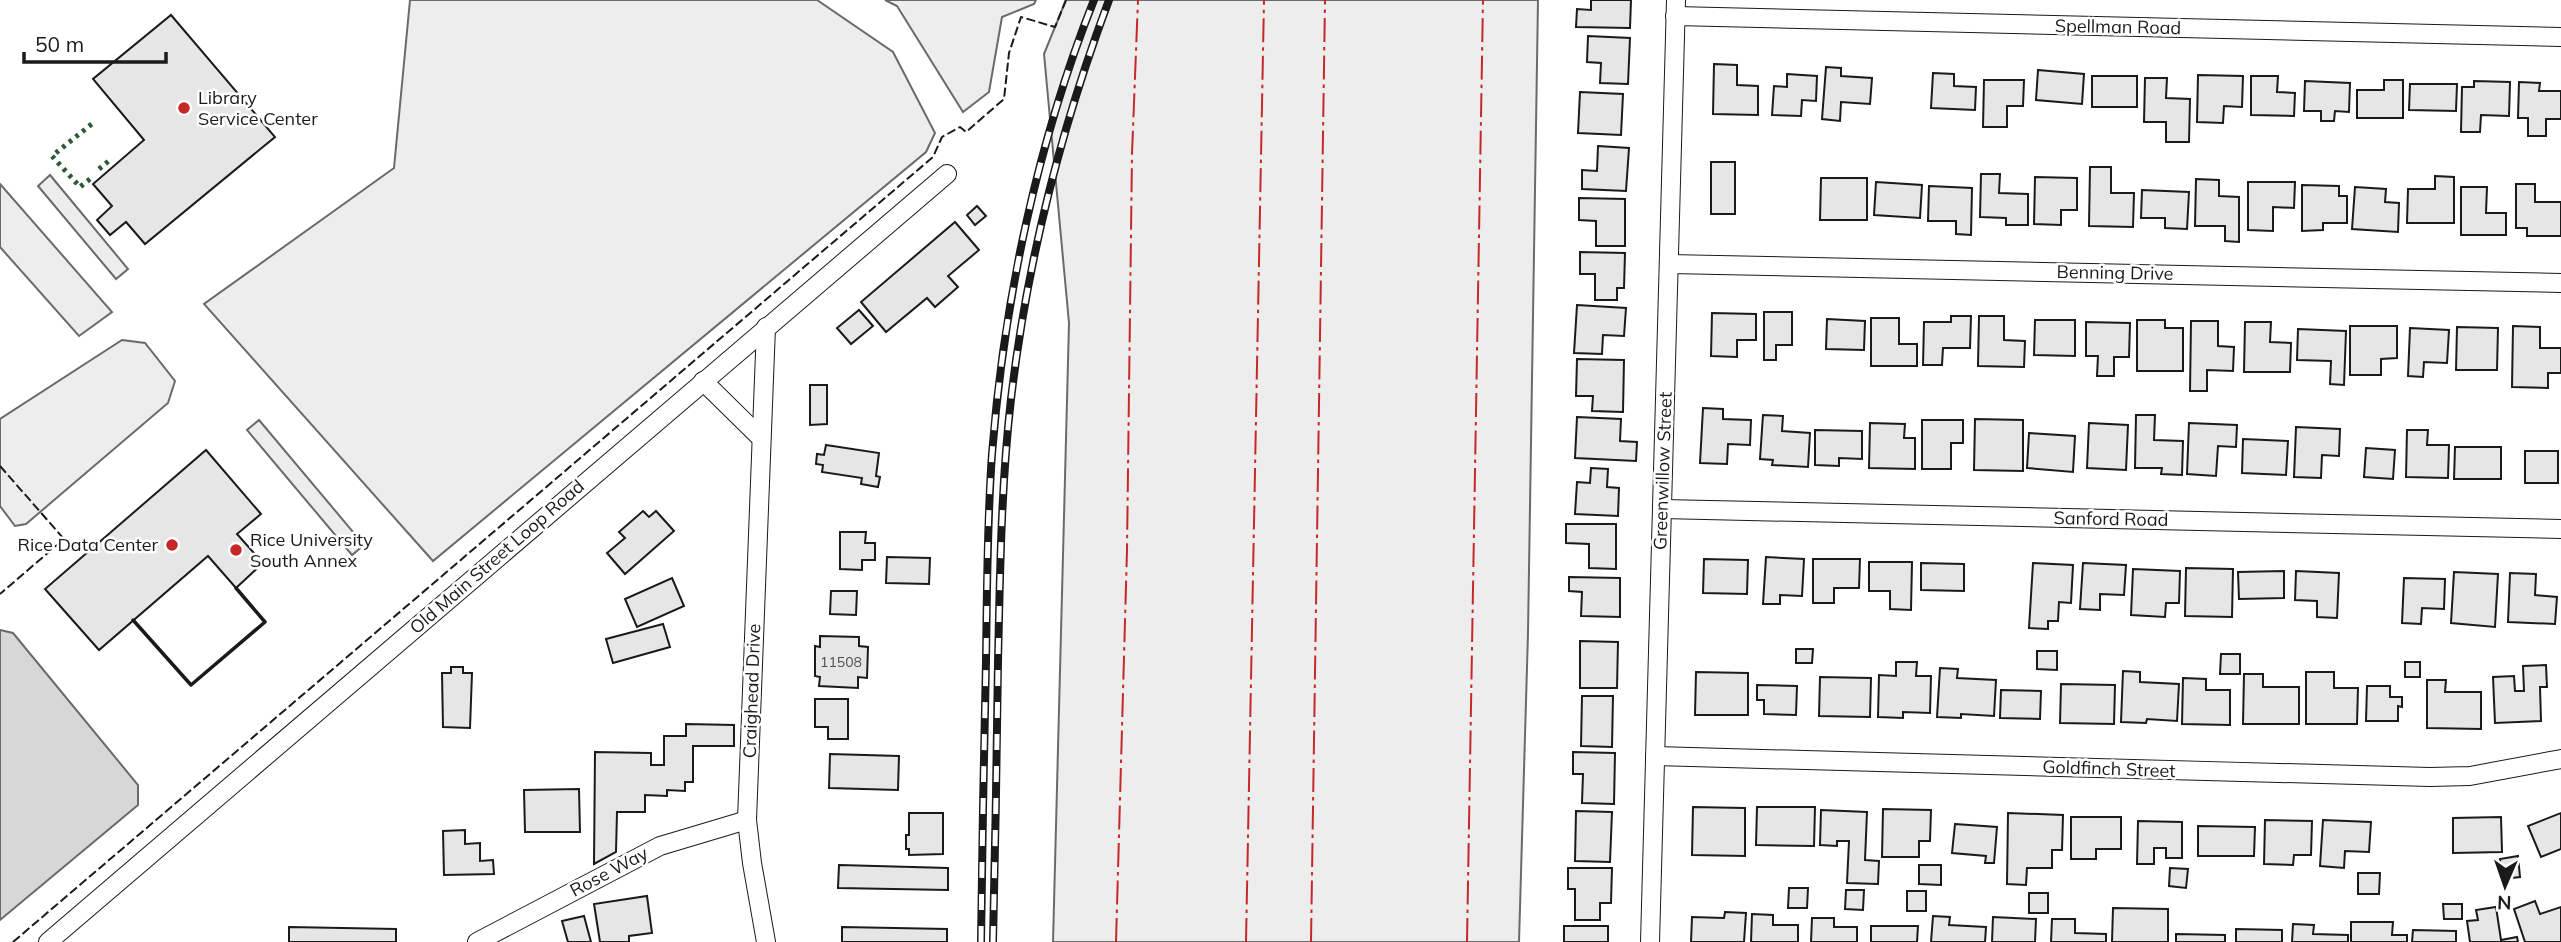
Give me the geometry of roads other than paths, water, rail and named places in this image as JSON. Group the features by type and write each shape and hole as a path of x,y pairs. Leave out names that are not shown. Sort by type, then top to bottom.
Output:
{"street":[{"name":"Spellman Road","path":"1675,8 2561,37"},
{"name":"Greenwillow Street","path":"1650,942 1675,8"},
{"name":"Old Main Street Loop Road","path":"48,942 947,174"},
{"name":"Benning Drive","path":"1669,264 2561,283"},
{"name":"Craighead Drive","path":"766,327 747,820 766,942"},
{"path":"703,381 761,438"},
{"name":"Sanford Road","path":"1662,509 2561,529"},
{"name":"Goldfinch Street","path":"1655,757 2430,777 2470,776 2561,759"},
{"name":"Rose Way","path":"477,942 660,846 747,820"}],"railway":[{"path":"981,942 988,532 997,396 1026,223 1056,110 1094,0"},
{"path":"993,942 1000,563 1011,399 1026,297 1048,196 1076,97 1109,0"}],"place":[{"name":"Library Service Center","path":"184,108"},
{"name":"Rice Data Center","path":"172,545"},
{"name":"Rice University South Annex","path":"236,550"}]}
